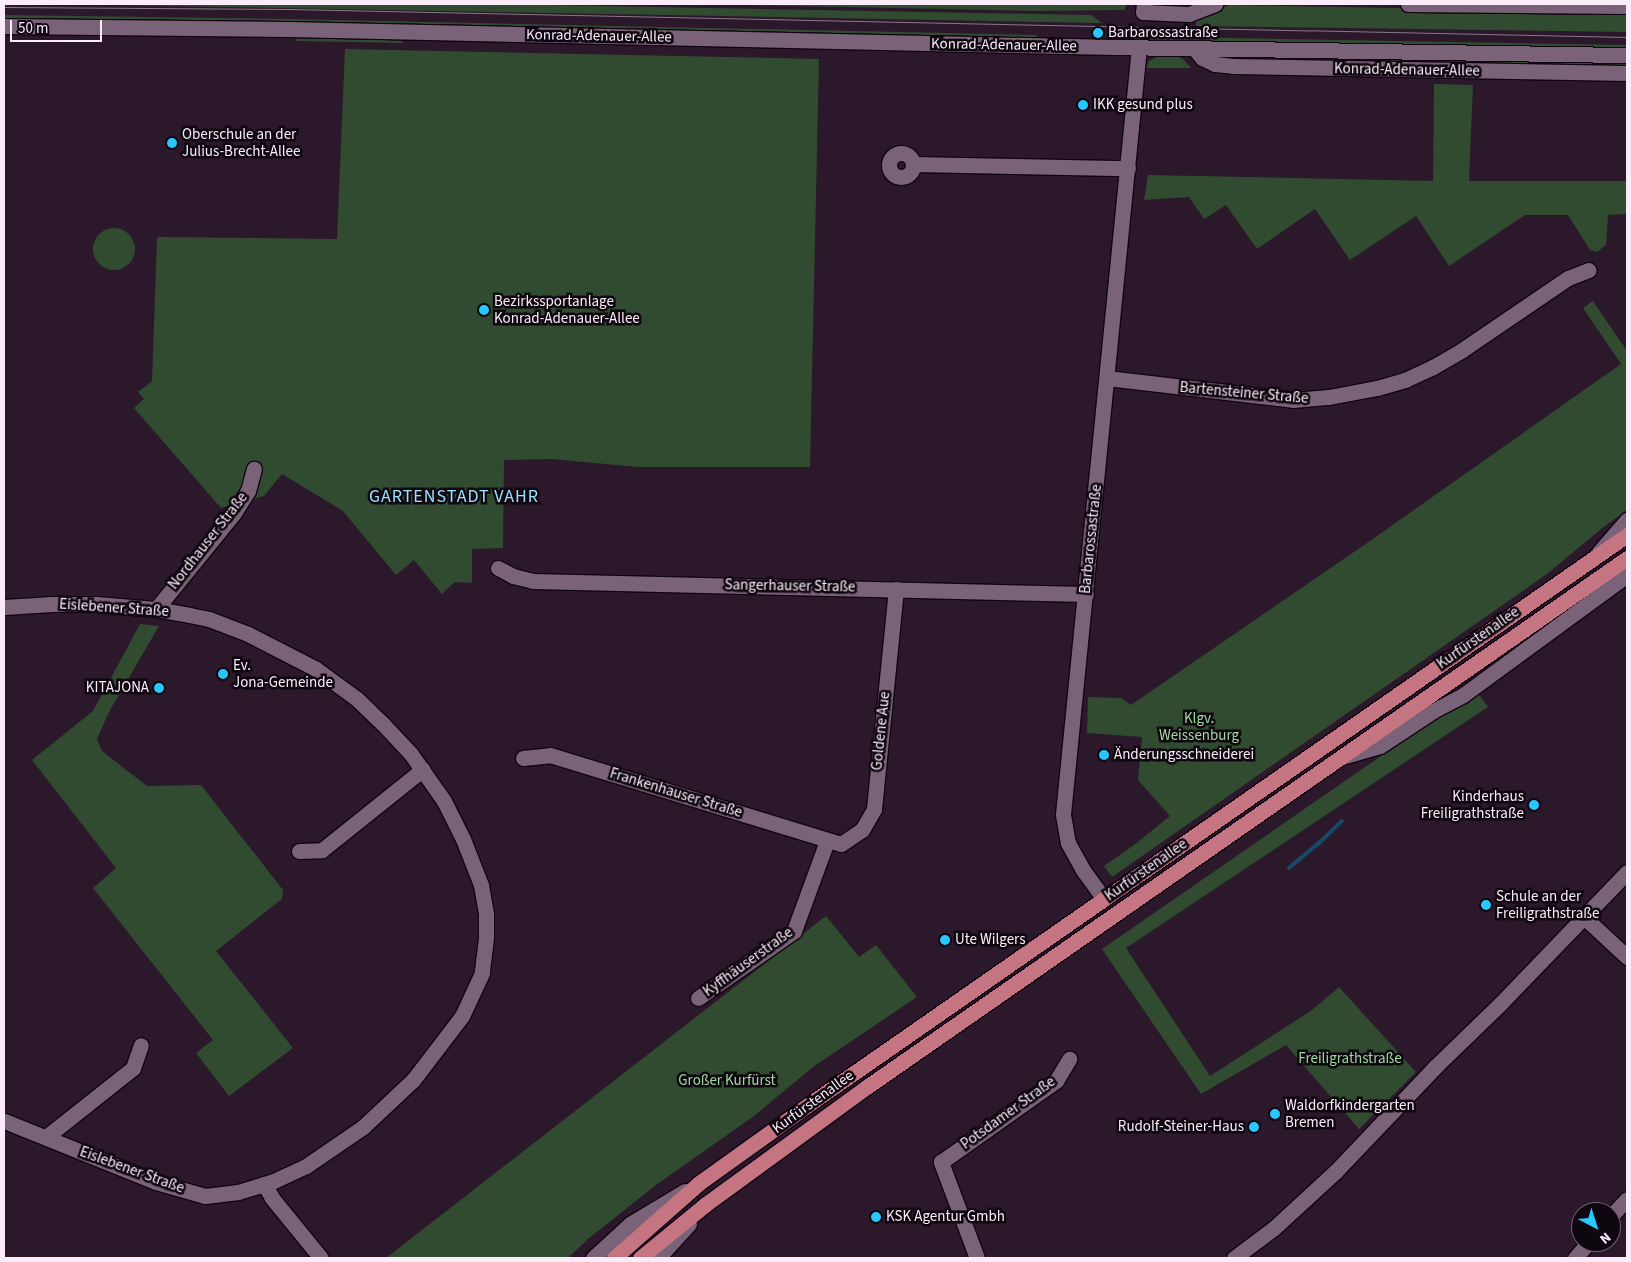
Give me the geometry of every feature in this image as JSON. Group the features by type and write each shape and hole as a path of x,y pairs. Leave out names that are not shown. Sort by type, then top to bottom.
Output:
{"main road":[{"name":"Kurfürstenallee","path":"614,1258 699,1184 881,1053 1627,535"},
{"name":"Kurfürstenallee","path":"640,1258 706,1204 868,1086 1627,558"}],"street":[{"path":"1144,8 1189,14 1215,4"},
{"path":"1408,4 1627,6"},
{"name":"Konrad-Adenauer-Allee","path":"4,26 297,29 1139,48 1627,55"},
{"name":"Barbarossastraße","path":"1104,899 1083,870 1068,843 1063,814 1139,48"},
{"name":"Konrad-Adenauer-Allee","path":"1194,48 1202,58 1215,64 1233,66 1627,74"},
{"path":"913,164 1128,168"},
{"name":"Bartensteiner Straße","path":"1107,378 1293,400 1330,397 1376,388 1405,380 1433,367 1462,350 1568,278 1589,270"},
{"name":"Nordhauser Straße","path":"156,609 234,513 248,491 254,469"},
{"name":"Kurfürstenallee","path":"1593,558 1627,520"},
{"name":"Sangerhauser Straße","path":"498,568 514,576 533,581 896,588 1086,594"},
{"name":"Kurfürstenallee","path":"1344,756 1380,746 1432,711 1463,695 1627,575"},
{"name":"Goldene Aue","path":"827,841 841,844 862,830 874,809 896,588"},
{"name":"Eislebener Straße","path":"4,608 52,604 96,604 156,609 209,619 275,646 303,662 357,699 382,722 423,769 452,815 480,885 486,914 486,938 482,973 462,1016 436,1052 395,1099 363,1127 306,1166 264,1184 238,1192 205,1196 156,1182 4,1121"},
{"name":"Frankenhauser Straße","path":"523,758 550,755 827,841"},
{"path":"299,850 322,850 423,769"},
{"name":"Kyffhäuserstraße","path":"698,998 794,931 827,841"},
{"path":"1244,1256 1336,1171 1435,1067 1505,999 1627,872"},
{"path":"1584,917 1627,957"},
{"path":"46,1137 133,1068 141,1045"},
{"name":"Potsdamer Straße","path":"977,1258 941,1162 1056,1081 1070,1058"},
{"path":"264,1184 272,1198 321,1258"},
{"name":"Kurfürstenallee","path":"593,1258 638,1218 699,1184"},
{"name":"Kurfürstenallee","path":"658,1258 706,1204"}],"green space":[{"path":"63,4 499,4 1091,15 1102,23"},
{"path":"701,4 1126,4 1125,10 1038,11"},
{"path":"1229,5 1627,12 1627,32 1196,26 1196,19"},
{"path":"4,15 289,19 1037,35 1037,38 4,18"},
{"path":"1120,36 1627,45 1627,49 1119,39"},
{"path":"296,37 396,38 404,43 296,41"},
{"name":"Bezirkssportanlage Konrad-Adenauer-Allee","path":"345,49 819,59 810,467 638,467 551,459 504,460 503,548 472,549 472,583 455,582 442,594 414,560 396,575 343,511 282,474 264,496 221,508 134,408 144,399 138,392 152,381 157,237 337,239"},
{"path":"1160,55 1176,56 1183,59 1191,68 1146,68 1149,61"},
{"path":"1216,56 1627,63 1627,81 1216,74"},
{"path":"1434,84 1473,85 1469,181 1627,181 1627,214 1608,215 1606,245 1597,252 1590,250 1568,215 1525,215 1449,266 1416,216 1350,260 1315,209 1257,249 1226,205 1204,219 1189,197 1144,200 1148,175 1433,181"},
{"path":"118,228 126,231 132,237 135,249 132,261 126,267 110,270 102,267 96,261 93,245 96,237 102,231"},
{"name":"Klgv. Weissenburg","path":"1593,301 1627,351 1627,510 1547,574 1112,877 1104,866 1170,816 1138,780 1142,737 1087,733 1088,697 1121,698 1131,705 1367,543 1621,364 1583,308"},
{"path":"140,624 159,626 110,710 97,739 102,751 147,786 201,785 283,890 282,899 216,951 293,1048 229,1096 196,1053 213,1040 93,888 116,868 32,760 93,711"},
{"name":"Freiligrathstraße","path":"1477,692 1488,707 1126,948 1210,1076 1312,1010 1339,987 1416,1072 1359,1129 1286,1045 1201,1094 1102,949 1394,747"},
{"name":"Großer Kurfürst","path":"826,916 859,957 876,945 917,997 813,1067 754,1116 656,1185 588,1239 568,1258 386,1258"}],"waterway":[{"path":"1289,868 1342,821"}],"tram line":[{"path":"4,7 290,9 1627,37"}],"place":[{"name":"Barbarossastraße","path":"1098,33"},
{"name":"IKK gesund plus","path":"1083,105"},
{"name":"Oberschule an der Julius-Brecht-Allee","path":"172,143"},
{"name":"Bezirkssportanlage Konrad-Adenauer-Allee","path":"484,310"},
{"name":"Ev. Jona-Gemeinde","path":"223,674"},
{"name":"KITAJONA","path":"159,688"},
{"name":"Änderungsschneiderei","path":"1104,755"},
{"name":"Kinderhaus Freiligrathstraße","path":"1534,805"},
{"name":"Schule an der Freiligrathstraße","path":"1486,905"},
{"name":"Ute Wilgers","path":"945,940"},
{"name":"Waldorfkindergarten Bremen","path":"1275,1114"},
{"name":"Rudolf-Steiner-Haus","path":"1254,1127"},
{"name":"KSK Agentur Gmbh","path":"876,1217"}],"district":[{"name":"GARTENSTADT VAHR","path":"454,497"}]}
